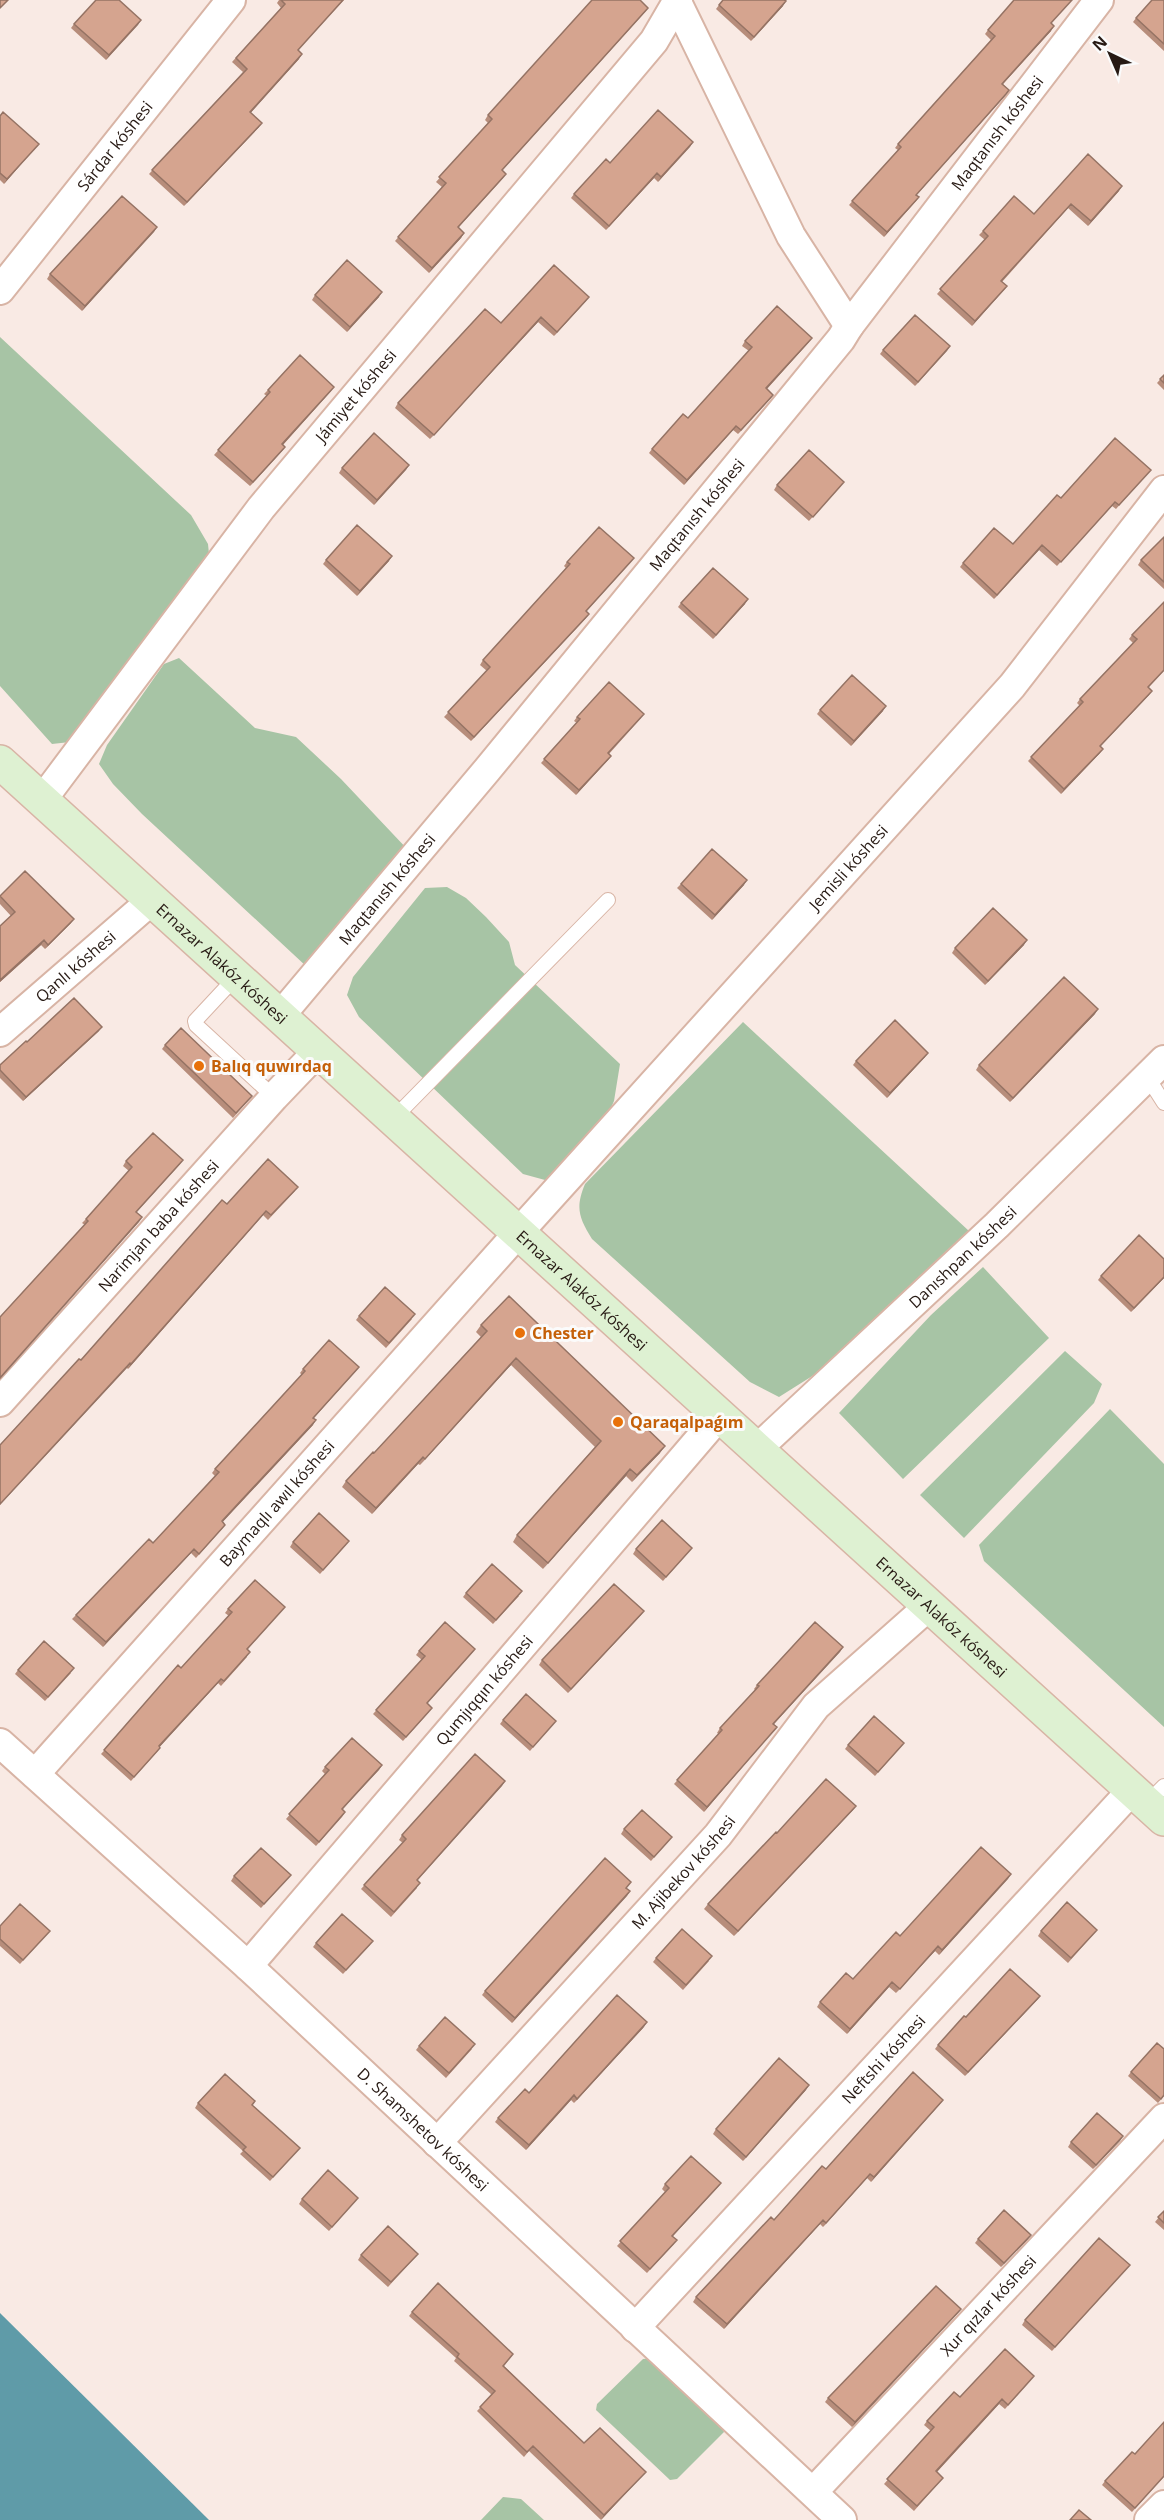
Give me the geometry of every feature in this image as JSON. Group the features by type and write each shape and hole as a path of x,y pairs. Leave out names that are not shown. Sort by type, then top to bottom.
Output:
{"main road":[{"name":"Ernazar Alakóz kóshesi","path":"0,762 930,1605 1152,1799"}],"street":[{"name":"Sárdar kóshesi","path":"0,290 231,0"},
{"name":"Maqtanısh kóshesi","path":"279,1016 495,761 842,339 849,326 1099,0"},
{"path":"677,1 791,236 849,326"},
{"name":"Jámiyet kóshesi","path":"42,800 261,508 654,41 677,1"},
{"name":"Jemisli kóshesi","path":"518,1233 1012,686 1164,490"},
{"name":"Qanlı kóshesi","path":"0,1032 152,900"},
{"name":"Narimjan baba kóshesi","path":"0,1402 274,1097 318,1052"},
{"name":"Danıshpan kóshesi","path":"758,1448 997,1225 1156,1069"},
{"name":"Baymaqlı awıl kóshesi","path":"35,1774 518,1233"},
{"name":"Qumjıqqın kóshesi","path":"248,1966 720,1415"},
{"name":"M. Ajibekov kóshesi","path":"437,2143 718,1835 816,1706 930,1605"},
{"name":"D. Shamshetov kóshesi","path":"0,1743 248,1966 842,2520"},
{"name":"Neftshi kóshesi","path":"635,2328 1152,1799"},
{"name":"Xur qızlar kóshesi","path":"813,2492 1164,2118"},
{"path":"1149,2520 1164,2505"}],"lane":[{"path":"393,1119 609,900"},
{"path":"236,977 195,1021 196,1025 274,1097"},
{"path":"1156,1069 1164,1103"}],"green space":[{"path":"0,337 191,515 208,544 210,564 70,742 52,744 0,686"},
{"path":"179,658 255,728 296,737 341,779 409,851 307,967 142,814 113,784 99,764 107,745 164,664"},
{"path":"447,887 466,898 486,917 509,942 515,965 620,1064 614,1101 600,1132 562,1174 545,1180 523,1174 359,1017 347,995 353,977 425,888"},
{"path":"743,1022 969,1231 825,1368 779,1397 750,1382 592,1239 581,1219 579,1206 585,1184"},
{"path":"983,1267 1049,1338 903,1479 839,1413 931,1315"},
{"path":"1065,1351 1102,1384 1094,1403 964,1538 920,1495"},
{"path":"1110,1409 1164,1464 1164,1727 984,1561 979,1545"},
{"path":"653,2358 722,2425 724,2432 677,2479 670,2480 596,2410 597,2404 643,2359"},
{"path":"503,2497 521,2499 544,2520 481,2520"}],"water":[{"path":"0,2313 209,2520 0,2520"}],"building":[{"path":"0,0 8,0 0,8"},
{"path":"96,0 119,0 141,20 109,55 74,24"},
{"path":"281,0 343,0 298,50 302,54 250,112 262,123 187,202 152,170 247,69 236,58 285,4"},
{"path":"592,0 640,0 648,8 502,170 506,174 458,227 464,233 432,268 398,237 446,183 439,177 492,119 488,115"},
{"path":"723,0 786,1 754,37 719,5"},
{"path":"1014,0 1072,0 1051,23 1054,26 1002,84 1009,90 1006,94 916,195 919,197 887,232 852,201 901,147 898,144 995,36 988,30"},
{"path":"1152,0 1164,0 1164,44 1136,18"},
{"path":"658,110 693,142 661,177 657,173 609,226 574,194 606,159 610,163"},
{"path":"3,112 39,144 7,179 0,173 0,116"},
{"path":"1088,154 1122,186 1091,221 1071,204 1001,281 1007,286 975,321 940,289 988,236 983,231 1014,196 1034,214"},
{"path":"122,196 157,227 85,306 50,274"},
{"path":"347,260 382,292 350,327 315,295"},
{"path":"554,265 589,297 557,332 541,317 434,435 398,403 485,309 501,323"},
{"path":"777,306 812,338 766,388 773,395 741,430 736,426 687,480 652,449 683,414 688,418 752,347 745,341"},
{"path":"915,315 950,346 918,382 883,350"},
{"path":"300,355 334,387 282,444 285,447 253,482 218,450"},
{"path":"374,433 409,465 377,500 342,468"},
{"path":"1115,438 1151,470 1119,505 1115,502 1061,562 1042,545 997,595 963,563 994,528 1013,544 1057,495 1061,498"},
{"path":"809,450 844,482 813,517 777,485"},
{"path":"357,525 392,556 360,591 326,560"},
{"path":"599,527 634,558 586,611 589,614 474,737 448,712 490,667 483,660 570,564 567,562"},
{"path":"1164,537 1164,582 1141,560"},
{"path":"713,568 748,599 716,635 681,603"},
{"path":"1164,602 1164,670 1148,687 1152,691 1100,746 1103,749 1064,789 1031,757 1083,702 1080,699 1137,639 1132,635"},
{"path":"852,675 886,706 854,741 820,710"},
{"path":"609,682 644,714 608,753 611,756 579,790 544,759 580,719 577,717"},
{"path":"712,849 747,880 715,915 681,884"},
{"path":"25,871 74,919 48,945 44,940 0,980 0,926 15,912 0,896"},
{"path":"993,908 1027,940 988,981 955,948"},
{"path":"1064,977 1098,1009 1013,1098 979,1065"},
{"path":"74,998 102,1027 26,1097 0,1070 0,1065"},
{"path":"895,1020 928,1053 890,1093 856,1061"},
{"path":"181,1028 252,1096 236,1113 165,1045"},
{"path":"153,1133 183,1160 136,1212 142,1217 0,1378 0,1317 88,1221 86,1219 132,1167 126,1161"},
{"path":"268,1159 298,1187 271,1215 266,1211 131,1364 0,1504 0,1445 79,1359 81,1360 222,1200 227,1204"},
{"path":"1139,1235 1164,1259 1164,1277 1134,1308 1101,1276"},
{"path":"385,1287 415,1314 389,1343 359,1316"},
{"path":"509,1296 665,1446 637,1475 630,1469 548,1563 517,1535 601,1441 516,1358 425,1459 423,1457 376,1508 346,1481 487,1331 481,1325"},
{"path":"329,1340 359,1367 313,1418 316,1420 222,1521 225,1525 199,1554 194,1549 106,1642 76,1615 149,1539 153,1543 219,1472 215,1469 305,1371 303,1369"},
{"path":"319,1513 349,1541 323,1570 293,1542"},
{"path":"662,1520 692,1548 666,1577 636,1549"},
{"path":"492,1564 522,1591 496,1620 466,1593"},
{"path":"255,1580 285,1607 247,1649 250,1652 224,1681 221,1679 159,1746 160,1748 134,1777 104,1750 178,1665 181,1668 232,1612 228,1609"},
{"path":"614,1584 644,1611 571,1689 542,1660"},
{"path":"445,1622 475,1649 427,1703 432,1708 406,1737 376,1710 425,1656 419,1651"},
{"path":"815,1622 843,1647 773,1724 777,1727 707,1807 677,1780 759,1686 757,1685"},
{"path":"44,1641 74,1668 48,1697 18,1670"},
{"path":"526,1694 556,1721 533,1747 503,1720"},
{"path":"874,1716 904,1743 878,1772 848,1745"},
{"path":"352,1738 382,1765 342,1809 345,1812 319,1842 289,1814 329,1770 325,1767"},
{"path":"475,1754 505,1781 417,1880 420,1883 394,1912 364,1885 406,1839 402,1835"},
{"path":"826,1779 856,1806 738,1931 708,1904"},
{"path":"642,1810 672,1837 654,1857 624,1829"},
{"path":"981,1847 1011,1874 942,1950 938,1946 900,1989 892,1982 850,2029 820,2002 846,1973 853,1979 896,1932 900,1936"},
{"path":"261,1848 291,1875 264,1904 234,1876"},
{"path":"605,1858 631,1882 626,1888 630,1891 515,2018 485,1991"},
{"path":"1067,1902 1097,1930 1071,1958 1041,1931"},
{"path":"20,1904 50,1931 23,1960 0,1939 0,1926"},
{"path":"342,1914 373,1941 346,1970 316,1943"},
{"path":"682,1929 712,1956 686,1985 656,1958"},
{"path":"1010,1969 1040,1996 968,2072 938,2045"},
{"path":"617,1995 647,2022 577,2099 574,2095 529,2145 498,2118 525,2089 529,2093"},
{"path":"445,2017 475,2044 449,2073 419,2046"},
{"path":"1157,2043 1164,2049 1164,2095 1161,2099 1131,2072"},
{"path":"779,2058 809,2085 746,2157 716,2129"},
{"path":"913,2072 943,2100 874,2177 870,2174 826,2223 823,2220 727,2324 696,2297 771,2217 774,2220 822,2166 826,2169"},
{"path":"225,2074 255,2101 252,2105 300,2148 273,2177 243,2150 246,2147 198,2103"},
{"path":"1097,2113 1123,2136 1096,2165 1071,2142"},
{"path":"691,2156 721,2183 672,2236 677,2240 650,2269 620,2241 669,2188 665,2184"},
{"path":"328,2170 358,2198 332,2227 302,2199"},
{"path":"1004,2210 1031,2235 1004,2263 978,2239"},
{"path":"1164,2211 1164,2223 1158,2217"},
{"path":"388,2226 418,2254 391,2282 361,2255"},
{"path":"1099,2238 1130,2265 1055,2347 1025,2320"},
{"path":"438,2283 513,2354 503,2366 584,2443 600,2428 646,2472 604,2515 533,2446 527,2452 480,2407 495,2391 457,2357 459,2354 412,2312"},
{"path":"936,2286 961,2309 855,2422 828,2398"},
{"path":"1005,2349 1034,2376 1008,2405 1002,2399 936,2471 943,2478 917,2506 887,2479 934,2427 927,2421 954,2392 960,2397"},
{"path":"1164,2422 1164,2476 1135,2508 1105,2481 1132,2452 1135,2454"},
{"path":"1079,2510 1091,2520 1070,2520"}],"place":[{"name":"Balıq quwırdaq","path":"199,1066"},
{"name":"Chester","path":"520,1333"},
{"name":"Qaraqalpaǵım","path":"618,1422"}]}
